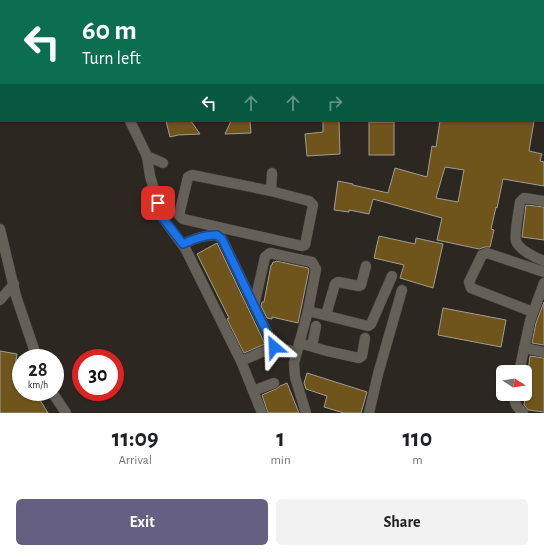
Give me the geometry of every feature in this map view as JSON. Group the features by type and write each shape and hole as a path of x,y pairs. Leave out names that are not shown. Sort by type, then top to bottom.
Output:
{"street":[{"path":"130,122 147,156 150,176 162,217 183,244 241,361 262,413"},
{"path":"147,156 163,163"},
{"path":"271,191 272,173"},
{"path":"192,175 271,191 309,201 313,205 305,244 302,246 182,219 179,215 188,177 192,175"},
{"path":"544,201 524,198 520,202 515,239 518,245 534,258 544,261"},
{"path":"0,229 16,296 34,349"},
{"path":"183,244 199,236 217,235 222,239 274,347"},
{"path":"254,306 265,257 270,253 312,262 316,269 308,311 294,363 295,377 306,413"},
{"path":"533,312 471,288 469,282 482,255 487,253 544,272"},
{"path":"326,316 335,284 338,282 359,286 361,285 366,266"},
{"path":"308,311 368,326 371,324 392,276"},
{"path":"520,365 533,312 544,282"},
{"path":"0,300 14,284"},
{"path":"369,413 378,374 402,290"},
{"path":"312,346 316,326"},
{"path":"241,361 274,347 298,348 312,346 359,358 362,356 365,338"},
{"path":"524,348 544,352"},
{"path":"253,391 274,382"},
{"path":"58,401 66,413"},
{"path":"515,401 516,407 523,413"}],"building":[{"path":"166,122 192,122 200,134 178,135 170,137"},
{"path":"231,122 250,122 251,133 225,134"},
{"path":"323,122 339,122 340,154 307,156 305,134 323,132"},
{"path":"369,122 394,122 394,155 369,155"},
{"path":"440,122 534,122 529,151 542,154 540,161 544,162 544,186 503,179 491,229 494,230 490,247 479,249 437,240 442,218 373,199 369,214 349,210 349,212 334,210 338,181 388,193 395,168 427,177 432,146 436,147","holes":["445,167 464,170 458,202 436,198"]},
{"path":"526,205 544,207 544,240 522,237"},
{"path":"379,236 415,244 416,238 443,244 433,288 400,278 404,265 374,258"},
{"path":"217,243 265,344 244,353 227,319 229,318 197,254"},
{"path":"276,261 308,268 309,270 298,323 272,317 272,319 267,318 261,306 262,302 264,302 271,265"},
{"path":"544,302 544,345 532,343 536,323"},
{"path":"443,308 506,320 501,347 438,335"},
{"path":"0,351 12,353 12,401 41,401 48,413 0,413"},
{"path":"530,356 544,358 544,412 528,410 524,405 524,401 532,401 532,365 529,365"},
{"path":"307,373 367,392 361,413 344,413 324,407 327,396 306,389 304,383"},
{"path":"287,383 299,413 268,413 262,395"}],"route":[{"path":"158,203 162,217 183,244 199,236 217,235 222,239 274,347"}]}
